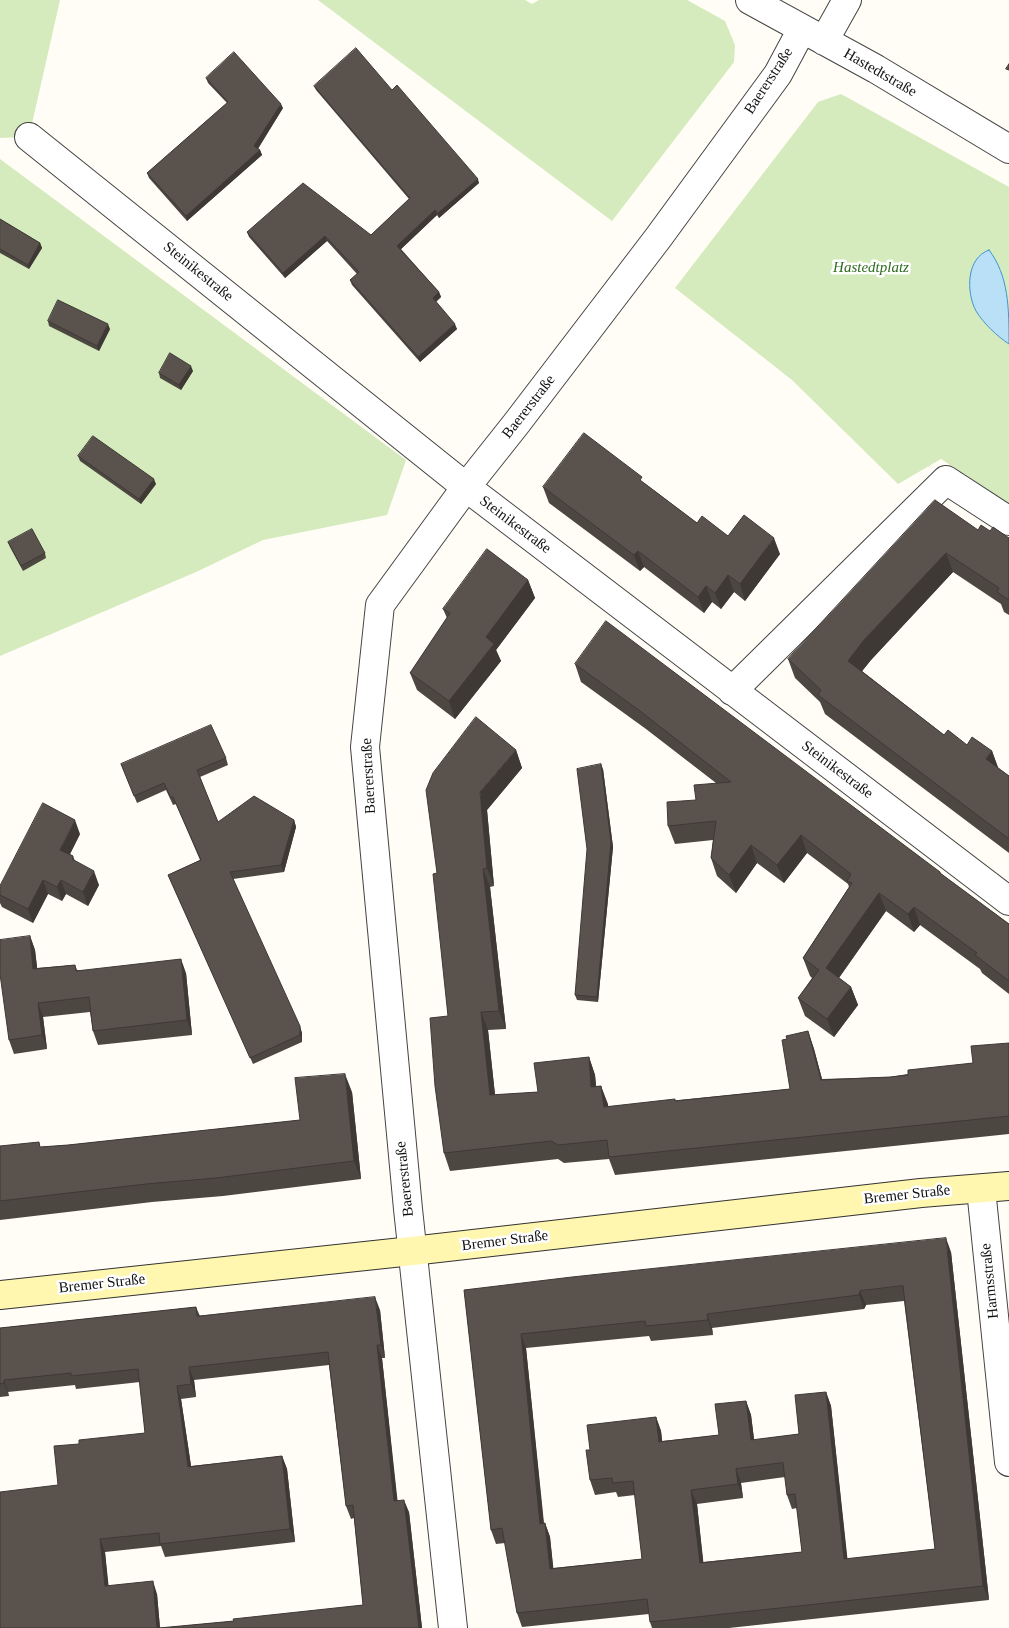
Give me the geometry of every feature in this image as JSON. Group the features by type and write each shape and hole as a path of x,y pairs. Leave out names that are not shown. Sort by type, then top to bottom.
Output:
{"main road":[{"name":"Bremer Straße","path":"0,1295 412,1252 921,1192 1009,1186"}],"street":[{"name":"Hastedtstraße","path":"750,0 884,74 1009,149"},
{"name":"Baererstraße","path":"453,1628 412,1252 365,748 380,605 466,487 664,230 778,74 847,0"},
{"name":"Steinikestraße","path":"29,137 466,487 1009,901"},
{"path":"732,691 946,480 1009,521"},
{"name":"Harmsstraße","path":"981,1189 1009,1462"}],"green space":[{"path":"0,0 60,0 29,137 0,138"},
{"path":"318,0 525,0 532,4 539,0 687,0 725,21 735,45 734,62 612,221"},
{"name":"Hastedtplatz","path":"841,94 1009,187 1009,504 941,459 898,484 792,380 675,288 818,102"},
{"path":"0,159 406,460 387,515 263,540 196,572 0,656"}],"water":[{"path":"989,250 996,260 1004,282 1009,318 1009,344 983,321 976,311 971,295 970,276 972,268 981,254"}],"building":[{"path":"356,48 392,90 397,85 478,179 438,213 435,210 397,246 439,292 433,298 455,324 418,357 350,280 359,272 325,236 283,273 247,232 303,183 371,235 410,198 314,86"},
{"path":"234,52 281,104 254,146 260,150 186,216 147,173 228,102 206,78"},
{"path":"0,219 40,243 28,265 0,249"},
{"path":"58,300 108,324 97,346 48,321"},
{"path":"170,353 191,366 179,385 159,373"},
{"path":"584,433 642,477 640,480 697,523 702,516 728,536 744,515 774,538 740,584 728,575 715,593 706,586 698,597 638,551 634,555 543,487"},
{"path":"93,436 154,479 139,499 78,456"},
{"path":"935,500 978,530 981,525 990,531 993,527 1009,538 1009,600 997,592 999,588 946,553 864,640 848,661 944,735 948,730 967,745 972,737 992,751 986,759 1009,776 1009,839 818,695 821,690 788,659"},
{"path":"32,529 45,553 21,566 8,542"},
{"path":"487,549 528,580 486,637 494,644 449,701 410,673 450,613 443,609"},
{"path":"606,621 1009,924 1009,981 975,955 977,953 914,907 908,914 879,893 826,968 851,987 827,1019 798,998 819,970 803,958 852,883 847,881 851,874 801,835 777,865 751,845 729,875 711,858 716,821 668,826 667,802 696,800 694,785 731,782 640,711 575,664"},
{"path":"476,717 516,750 480,792 487,868 483,869 499,1011 481,1012 490,1095 538,1092 534,1063 589,1057 591,1087 601,1086 604,1107 790,1089 782,1040 787,1039 786,1036 808,1031 821,1080 908,1075 908,1070 973,1063 971,1046 1009,1043 1009,1116 609,1157 607,1140 558,1145 551,1141 444,1153 435,1086 430,1018 448,1016 433,874 437,873 426,790 433,773"},
{"path":"211,725 226,758 197,770 218,822 254,796 294,820 281,865 230,872 300,1026 300,1035 250,1058 168,875 201,860 173,797 171,798 164,783 134,796 121,764"},
{"path":"601,764 611,842 597,997 575,995 587,849 577,769"},
{"path":"43,803 75,820 60,850 73,856 72,859 94,871 83,892 61,880 57,887 43,880 28,909 0,895 0,886"},
{"path":"30,936 33,969 75,965 76,971 181,959 187,1020 93,1031 89,997 38,1003 42,1035 9,1040 0,974 0,940"},
{"path":"345,1074 354,1161 0,1201 0,1146 39,1142 40,1147 68,1145 300,1120 295,1078"},
{"path":"946,1238 983,1586 650,1622 647,1599 517,1613 502,1528 491,1530 464,1290","holes":["903,1286 935,1549 844,1559 826,1392 795,1395 799,1434 751,1440 746,1401 715,1404 719,1435 659,1442 656,1417 587,1425 590,1450 586,1450 590,1480 612,1478 613,1483 633,1481 642,1559 550,1569 545,1523 540,1524 521,1334 645,1321 646,1326 708,1320 707,1314 859,1295 860,1291","783,1463 787,1495 795,1494 802,1552 700,1563 691,1490 738,1484 736,1469"]},
{"path":"375,1297 381,1345 377,1345 394,1501 404,1500 419,1628 159,1628 363,1605 353,1505 346,1506 328,1352 189,1367 191,1384 177,1386 188,1467 282,1456 290,1529 160,1544 159,1533 100,1539 105,1586 153,1581 157,1628 0,1628 0,1492 58,1485 54,1446 79,1444 79,1440 145,1433 138,1369 4,1380 4,1383 0,1384 0,1328 196,1307 197,1316"}]}
